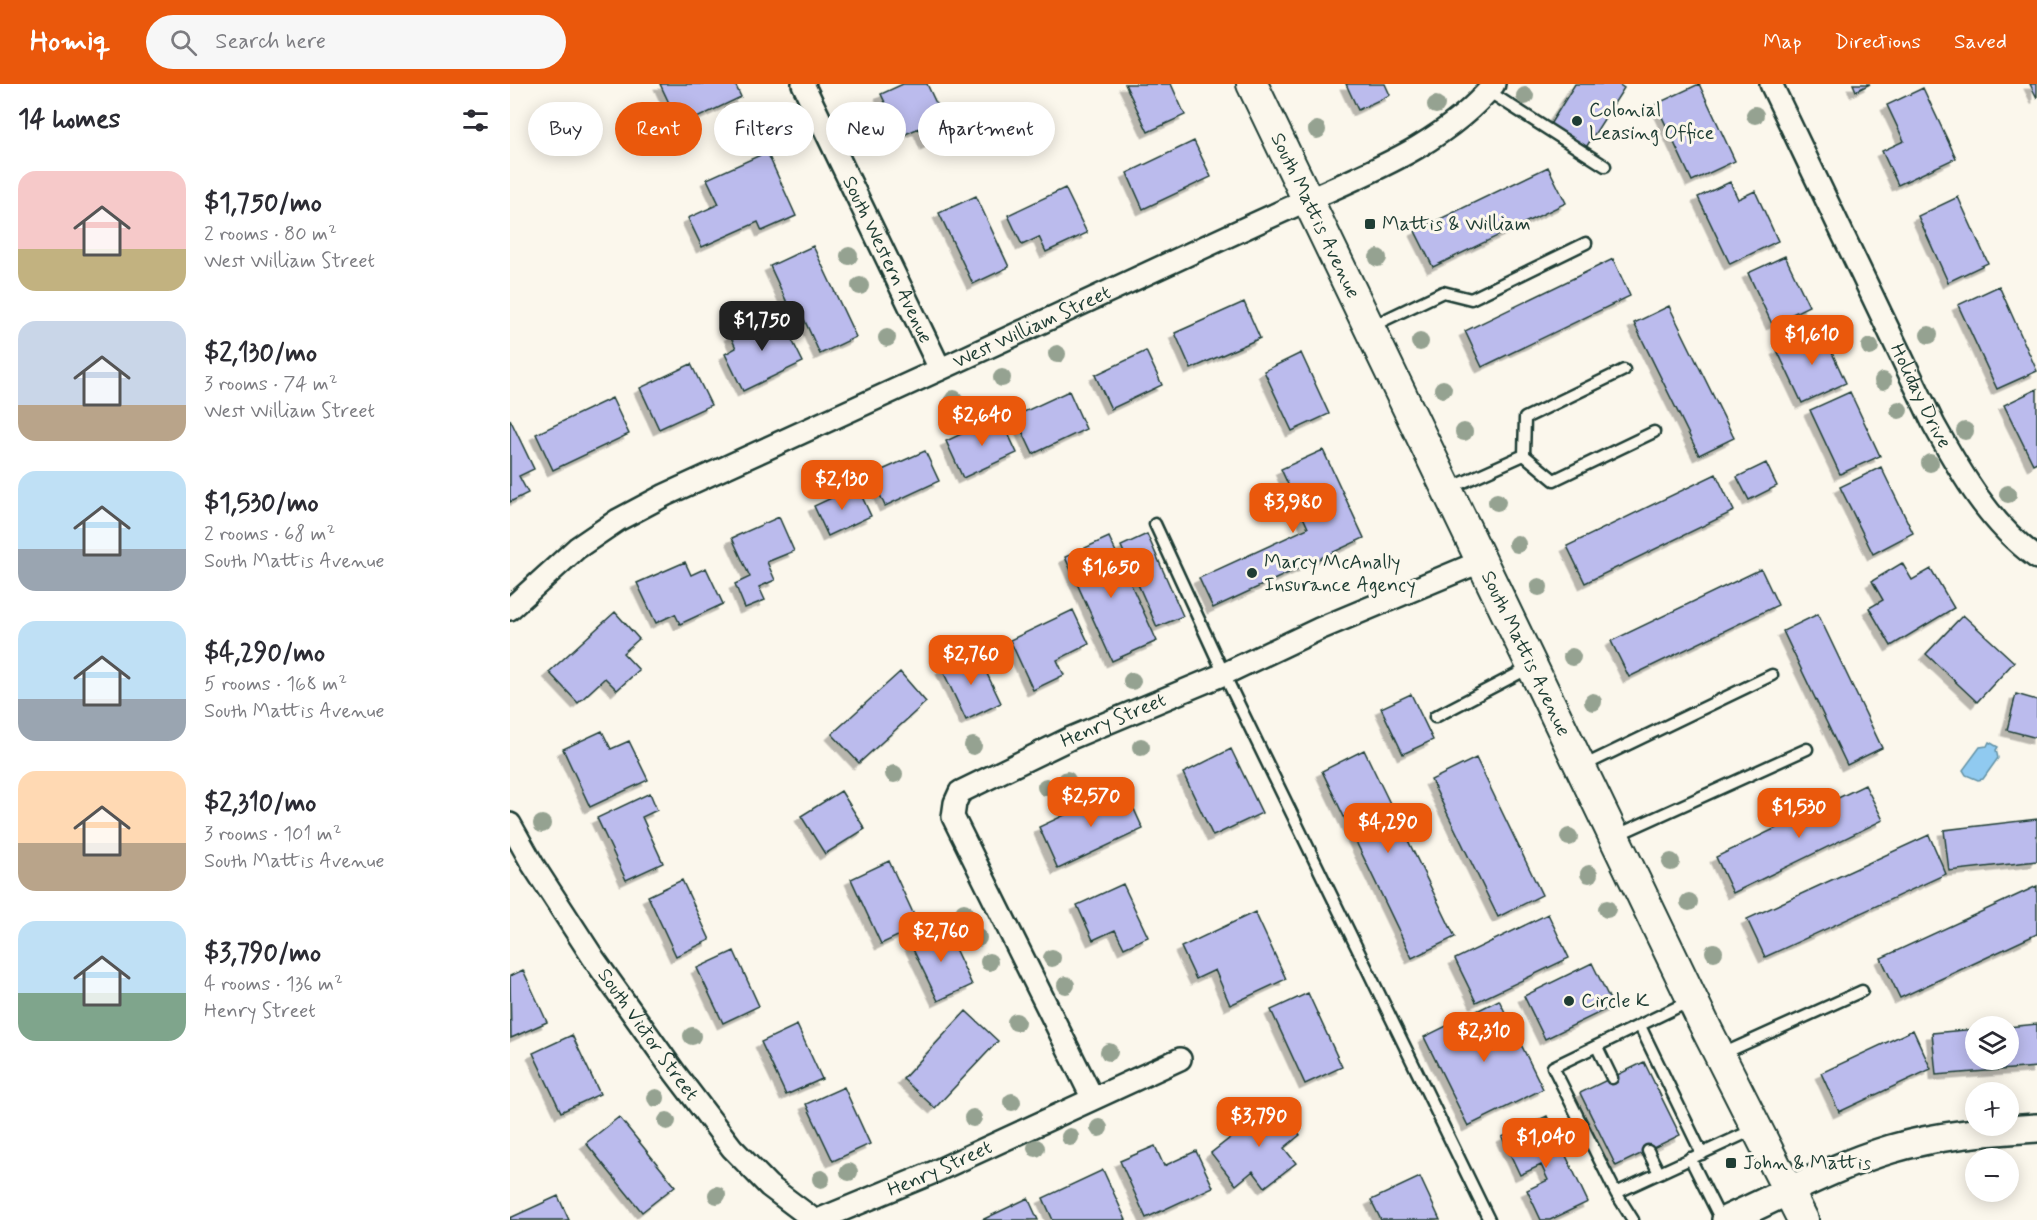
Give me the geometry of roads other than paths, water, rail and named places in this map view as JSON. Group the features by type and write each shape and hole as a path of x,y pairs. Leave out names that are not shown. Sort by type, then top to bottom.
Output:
{"main road":[{"name":"South Mattis Avenue","path":"1252,84 1693,1000 1803,1220"}],"street":[{"name":"South Western Avenue","path":"803,84 940,369"},
{"name":"Holiday Drive","path":"1771,84 1934,425 1962,475 1987,510 2022,547 2037,558"},
{"name":"West William Street","path":"510,609 577,548 618,520 665,495 1369,174 1419,148 1453,125 1491,88"},
{"name":"Henry Street","path":"1092,1097 953,817 955,802 960,792 1071,738 1224,674 1319,629 1482,561"},
{"name":"South Victor Street","path":"510,824 533,865 594,959 675,1073 725,1138 769,1186 816,1220"},
{"name":"Henry Street","path":"816,1220 932,1173 1092,1097 1180,1059"},
{"path":"1726,1220 1853,1163 1891,1149 1949,1136 2037,1128"}],"lane":[{"path":"1491,88 1605,166"},
{"path":"1369,327 1443,292 1471,299 1586,243"},
{"path":"1524,456 1526,418 1624,370"},
{"path":"1524,456 1554,480 1654,432"},
{"path":"1448,489 1524,456"},
{"path":"1155,524 1224,674 1489,1220"},
{"path":"1435,717 1532,667"},
{"path":"1580,767 1772,675"},
{"path":"1614,836 1807,749"},
{"path":"1720,1055 1862,991"},
{"path":"1633,1220 1616,1193 1553,1067 1693,1000"},
{"path":"1640,1026 1702,1154"},
{"path":"1597,1047 1612,1077"},
{"path":"1616,1193 1756,1128"},
{"path":"1648,1151 1659,1173"},
{"path":"1690,1158 1721,1220"}],"water":[{"path":"1989,742 1998,747 1996,750 1998,758 1983,779 1978,780 1966,775 1963,770 1980,747 1987,746"}],"place":[{"name":"Colonial Leasing Office","path":"1577,121"},
{"name":"Mattis & William","path":"1370,224"},
{"name":"Marcy McAnally Insurance Agency","path":"1252,573"},
{"name":"Circle K","path":"1569,1001"},
{"name":"John & Mattis","path":"1731,1163"}]}
